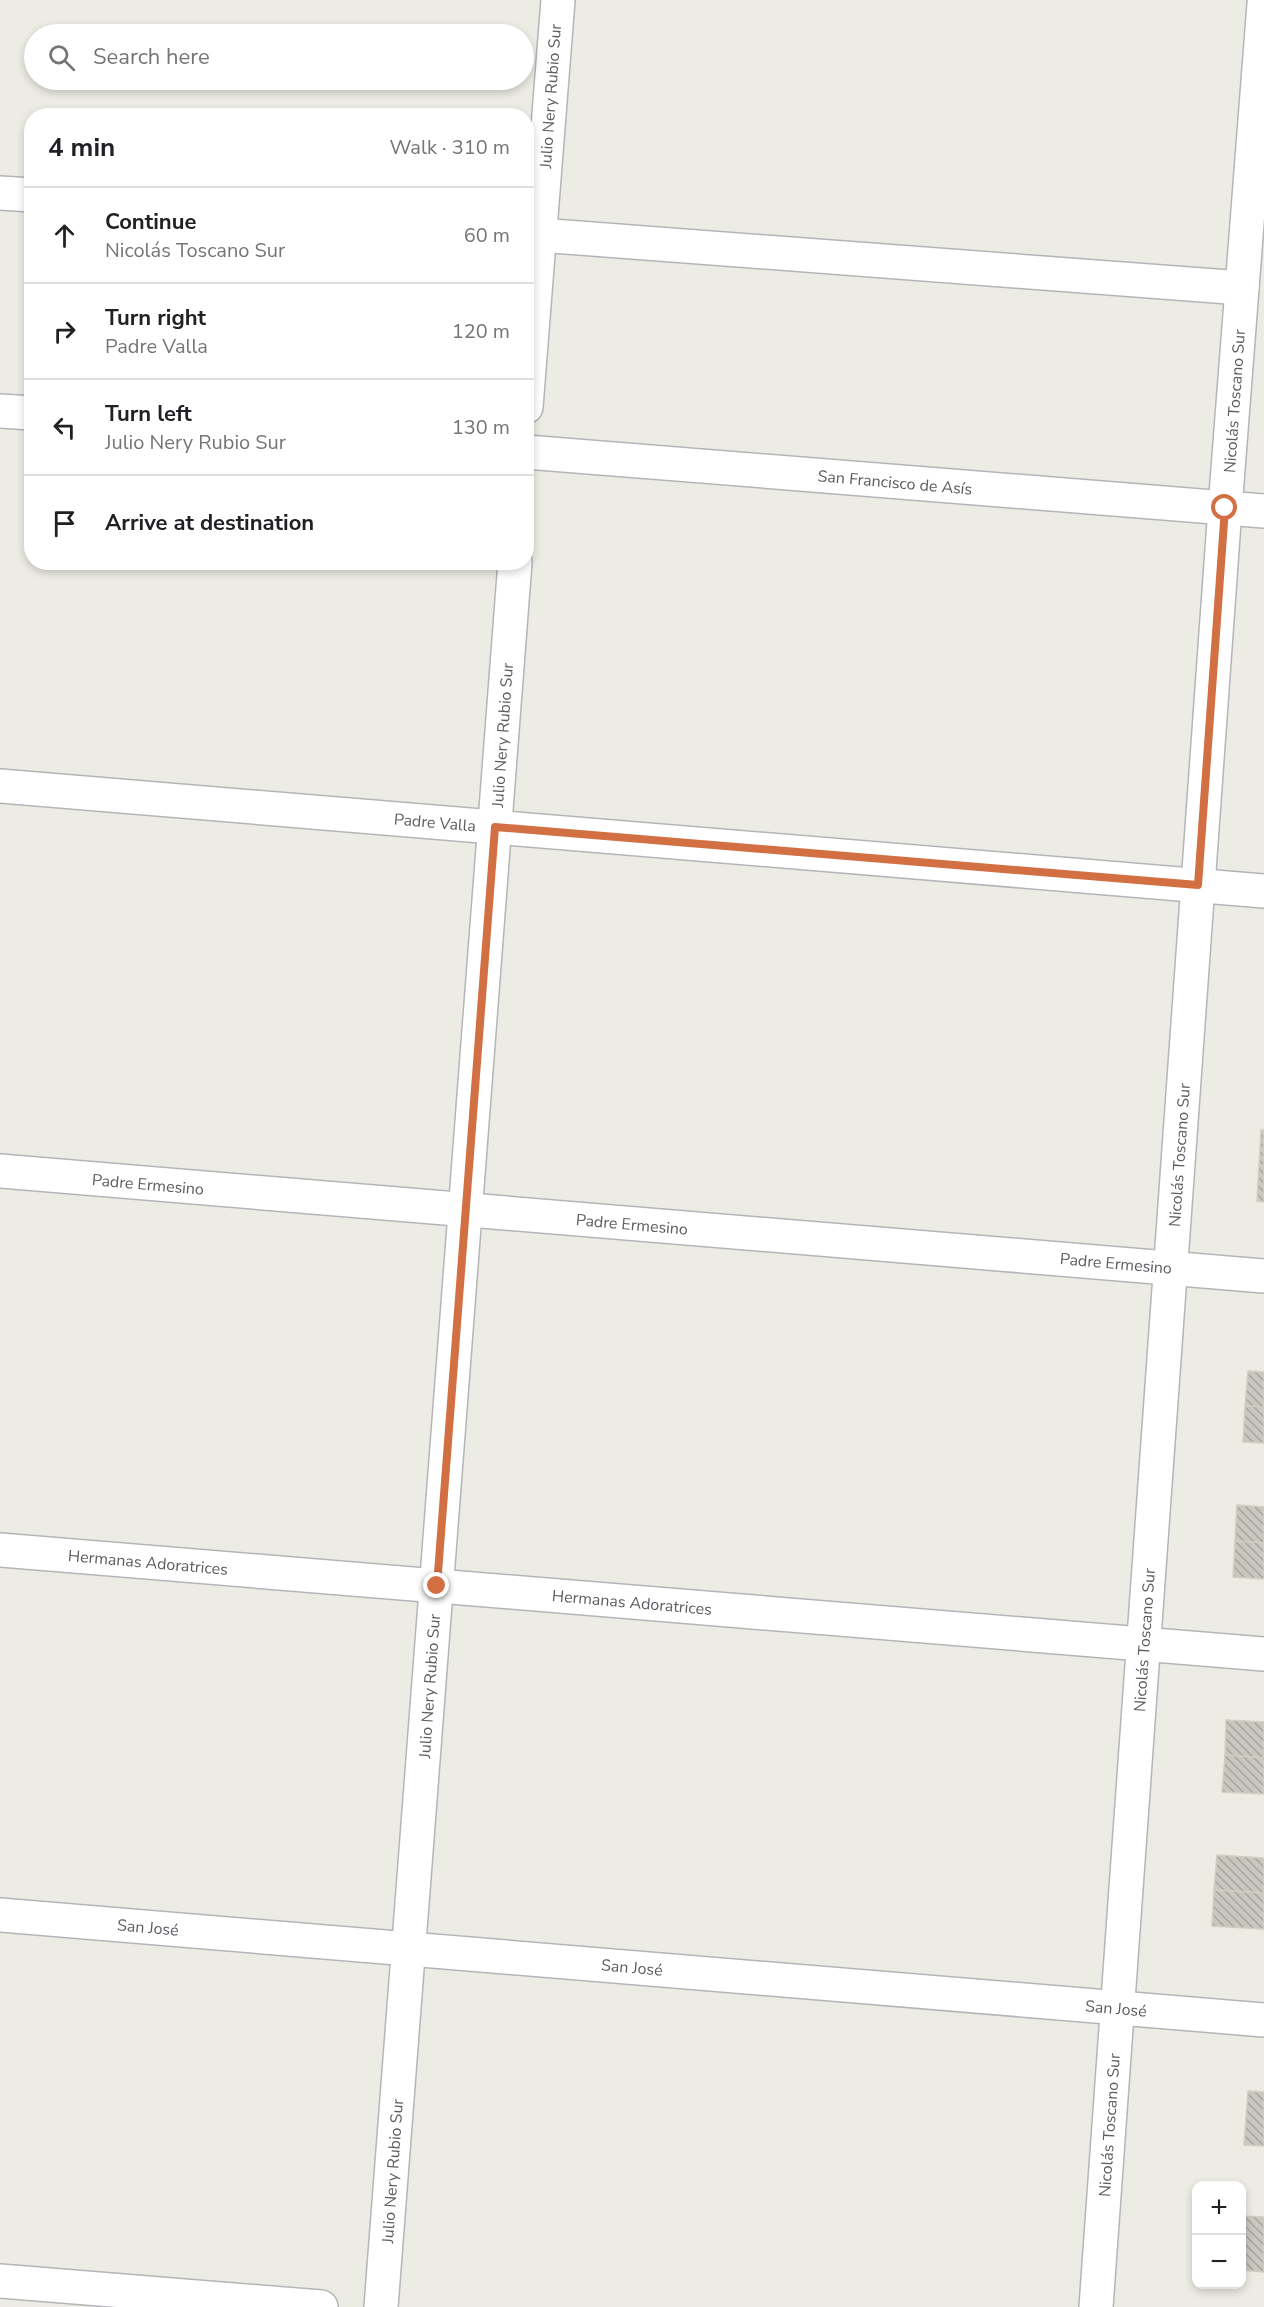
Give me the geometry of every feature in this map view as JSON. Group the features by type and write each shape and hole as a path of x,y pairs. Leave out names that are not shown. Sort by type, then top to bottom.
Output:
{"street":[{"name":"Julio Nery Rubio Sur","path":"534,225 558,0"},
{"name":"Nicolás Toscano Sur","path":"1096,2307 1225,508 1253,289 1264,4"},
{"path":"0,193 24,194"},
{"path":"534,234 1253,289"},
{"path":"0,411 24,412"},
{"name":"San Francisco de Asís","path":"534,454 1264,511"},
{"name":"Julio Nery Rubio Sur","path":"381,2307 514,570"},
{"name":"Padre Valla","path":"0,786 1264,891"},
{"name":"Padre Ermesino","path":"0,1171 1264,1276"},
{"name":"Hermanas Adoratrices","path":"0,1550 1264,1654"},
{"name":"San José","path":"0,1915 1264,2020"},
{"path":"0,2281 321,2307"}],"building":[{"path":"1261,1130 1264,1130 1264,1166 1259,1165"},
{"path":"1259,1165 1264,1166 1264,1202 1257,1201"},
{"path":"1248,1371 1264,1372 1264,1407 1245,1406"},
{"path":"1245,1406 1264,1407 1264,1443 1243,1442"},
{"path":"1237,1505 1264,1507 1264,1543 1235,1541"},
{"path":"1235,1541 1264,1543 1264,1579 1233,1577"},
{"path":"1226,1720 1264,1722 1264,1758 1225,1755"},
{"path":"1225,1755 1264,1758 1264,1794 1222,1792"},
{"path":"1217,1855 1264,1858 1264,1893 1214,1890"},
{"path":"1214,1890 1264,1893 1264,1929 1212,1926"},
{"path":"1248,2091 1264,2092 1264,2146 1244,2145"},
{"path":"1246,2216 1264,2217 1264,2272 1246,2270"}],"route":[{"path":"437,1586 495,827 1198,885 1225,508"}]}
